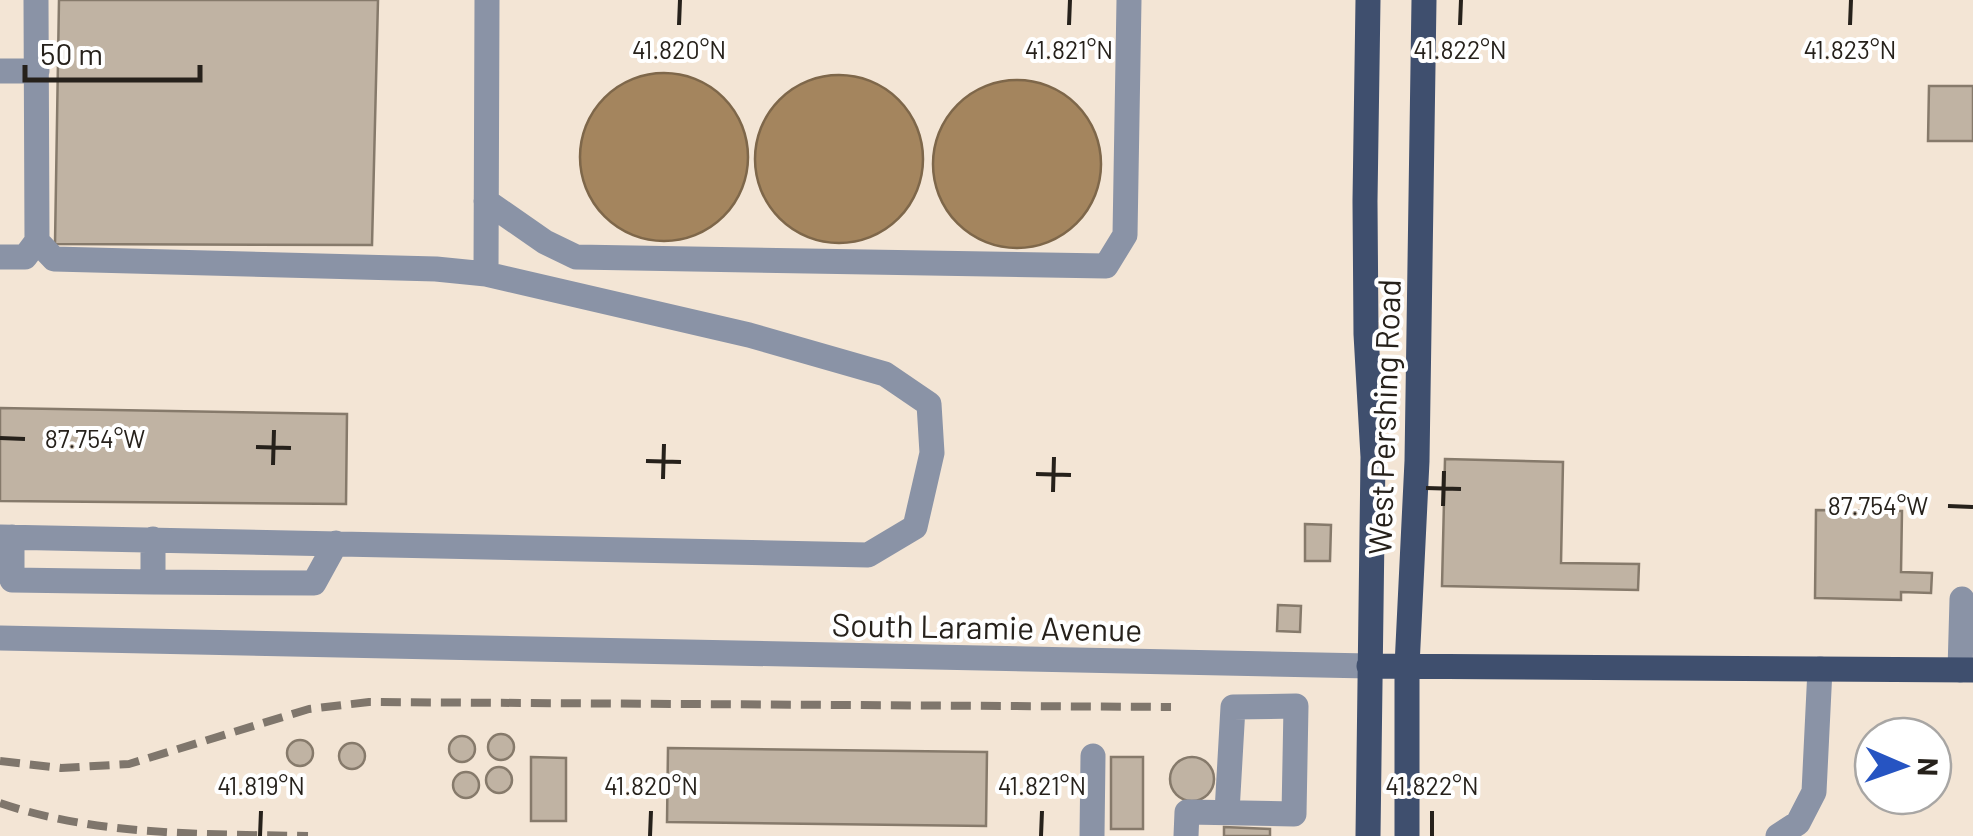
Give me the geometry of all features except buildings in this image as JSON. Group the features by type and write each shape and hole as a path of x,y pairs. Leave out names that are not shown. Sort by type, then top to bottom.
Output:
{"main road":[{"name":"West Pershing Road","path":"1368,0 1365,258 1373,457 1368,836"},
{"name":"West Pershing Road","path":"1407,836 1424,0"},
{"name":"South Laramie Avenue","path":"1369,666 1967,670"}],"street":[{"path":"36,0 29,254 436,268 486,274 749,335 885,374 929,404 932,453 916,527 868,555 336,543 6,537 12,580 314,584 336,543"},
{"path":"486,0 486,274"},
{"path":"486,201 545,242 576,257 1106,266 1125,236 1129,0"},
{"path":"0,71 36,72"},
{"path":"154,540 154,582"},
{"path":"1962,598 1967,670"},
{"name":"South Laramie Avenue","path":"0,638 1369,666"},
{"path":"1778,836 1798,823 1814,792 1820,669"},
{"path":"1186,836 1187,812 1294,814 1296,706 1233,707 1227,812"},
{"path":"1092,836 1094,756"}],"shaded area":[{"path":"664,73 696,80 723,98 741,125 748,157 741,189 723,216 696,234 664,241 632,234 605,216 587,189 580,157 587,125 605,98 632,80"},
{"path":"839,75 871,82 898,100 916,127 923,159 916,191 898,218 871,236 839,243 807,236 780,218 762,191 755,159 762,127 780,100 807,82"},
{"path":"1017,80 1049,87 1076,105 1094,132 1101,164 1094,196 1076,223 1049,241 1017,248 985,241 958,223 940,196 933,164 940,132 958,105 985,87"}],"railway":[{"path":"0,761 61,768 129,764 309,709 369,702 1171,707"},
{"path":"0,803 74,822 113,827 308,836"}]}
